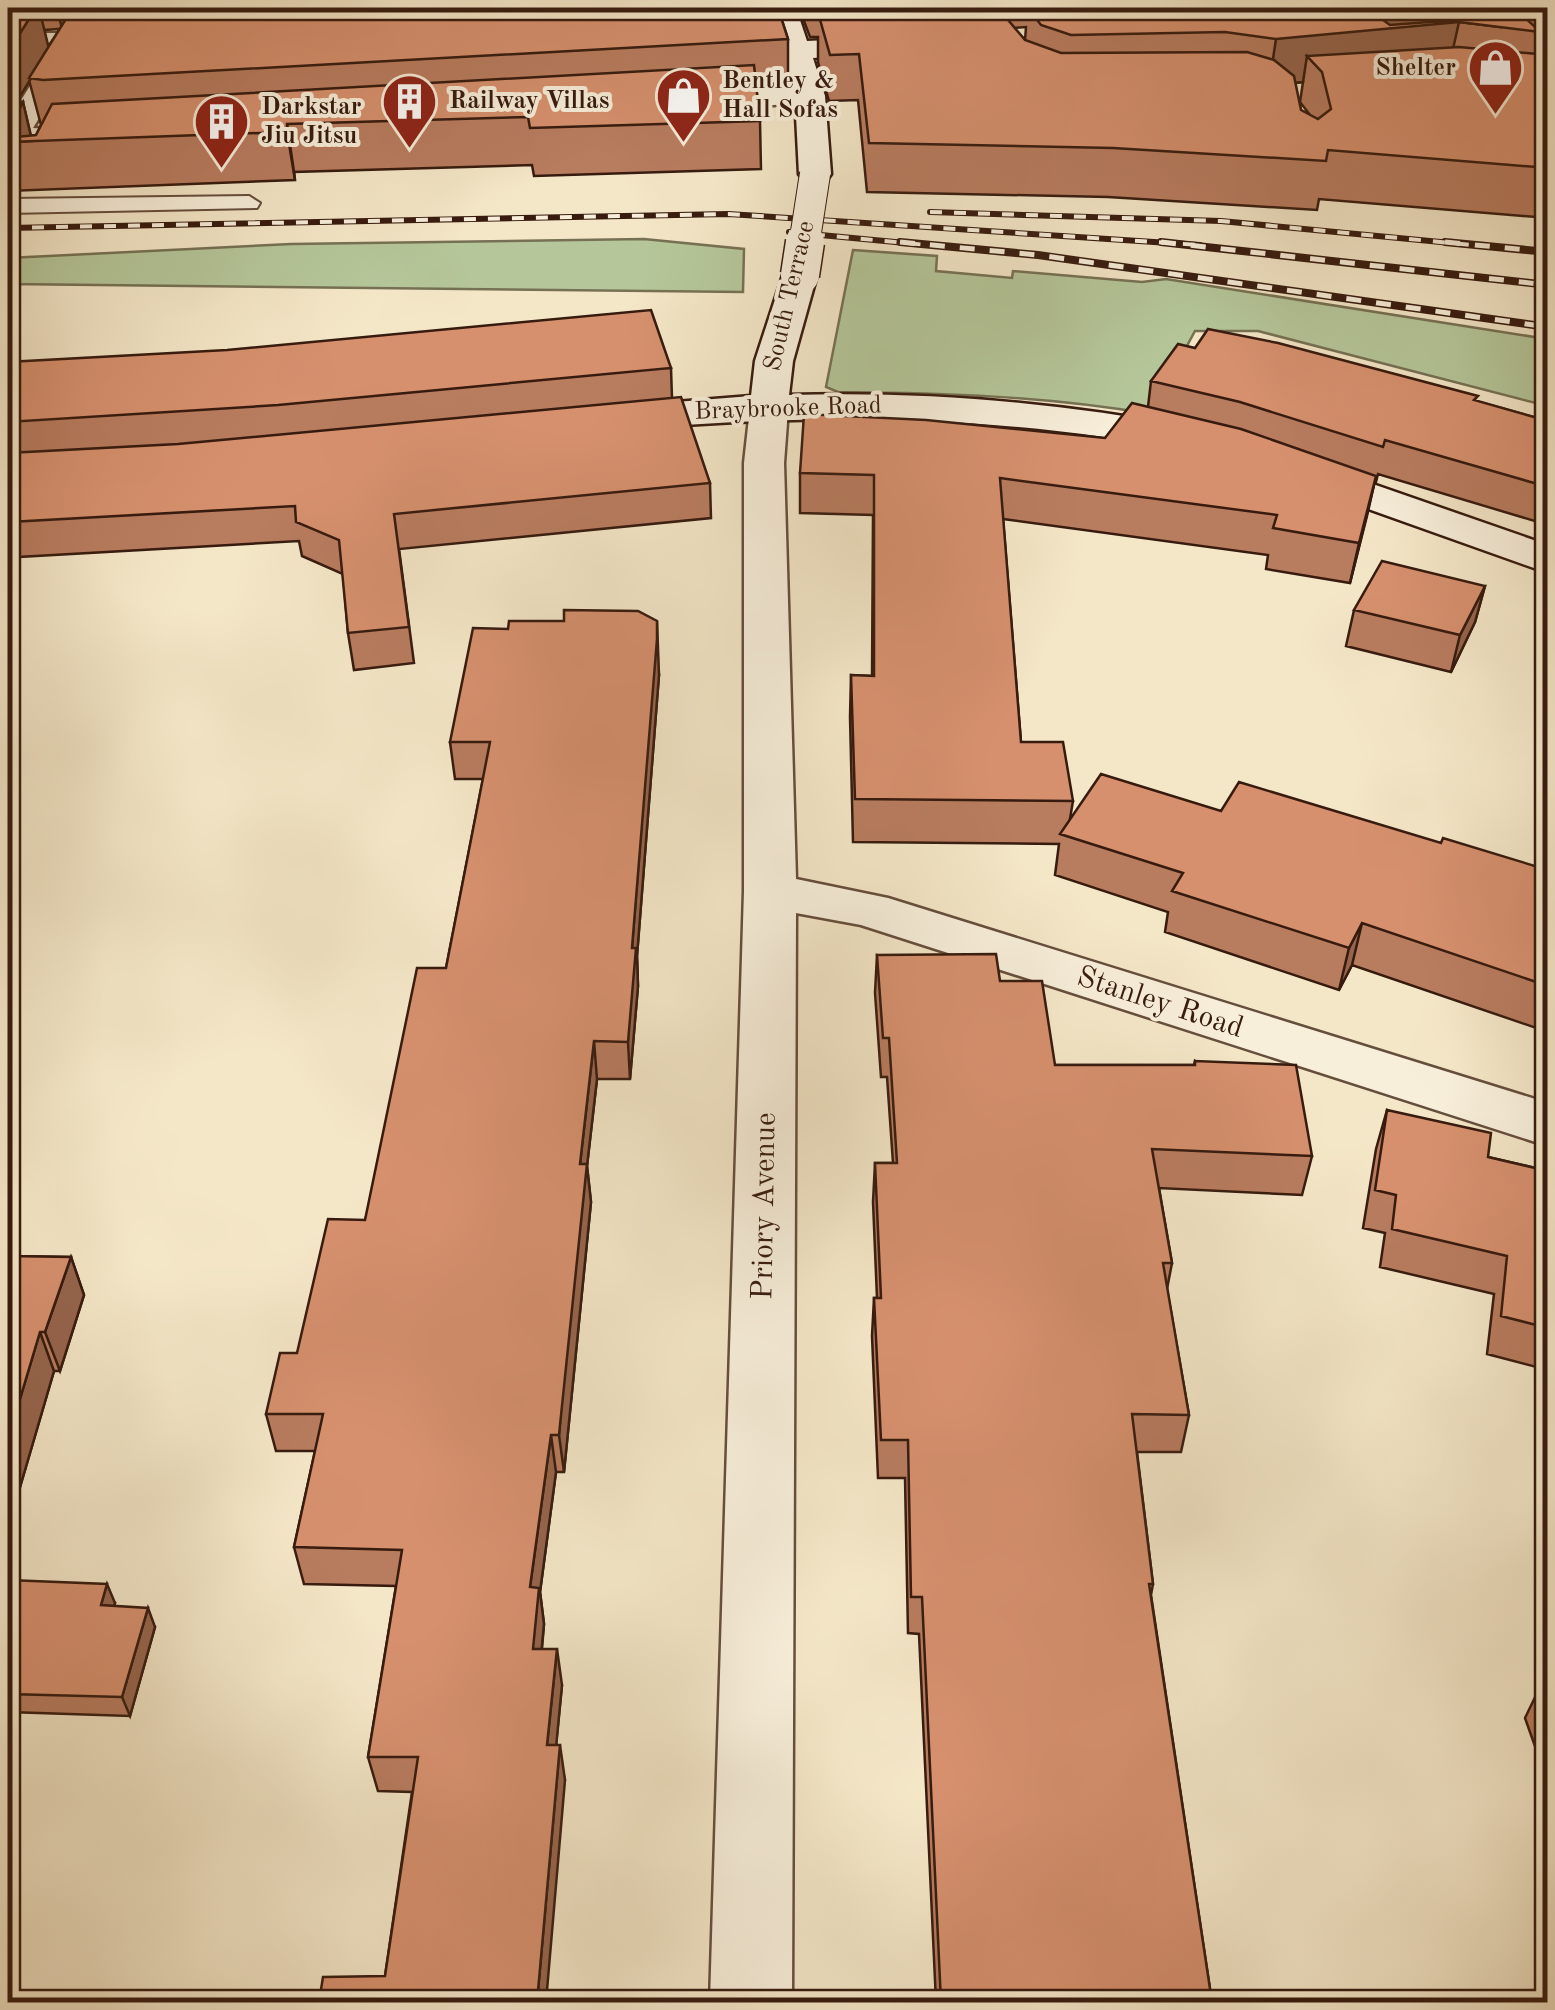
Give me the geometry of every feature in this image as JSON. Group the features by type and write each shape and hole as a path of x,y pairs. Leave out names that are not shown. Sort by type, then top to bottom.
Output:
{"street":[{"name":"South Terrace","path":"769,409 774,361 800,275 816,174 810,96 783,8"},
{"path":"93,138 48,151 17,130 70,43 121,10"},
{"path":"70,43 126,43"},
{"path":"799,50 918,44"},
{"path":"660,104 810,96"},
{"name":"Braybrooke Road","path":"584,422 873,405 1018,412 1130,426 1244,454 1548,560"},
{"name":"Priory Avenue","path":"751,2002 770,891 764,463 769,409"},
{"name":"Stanley Road","path":"770,891 869,910 1548,1125"}],"lane":[{"path":"8,39 70,43"},
{"path":"8,206 249,202"}],"green space":[{"path":"644,239 744,249 743,292 8,284 8,258 291,244"},
{"path":"853,250 937,256 936,271 1012,278 1013,271 1142,282 1166,279 1547,339 1547,406 1258,331 1195,331 1150,414 994,397 838,392 826,387"}],"building":[{"path":"8,8 36,8 8,52"},
{"path":"157,8 778,8 788,39 29,78 69,14"},
{"path":"998,8 1025,40 1061,53 1247,52 1274,60 1294,76 1301,110 1318,119 1331,109 1322,72 1307,56 1459,47 1548,55 1548,168 1328,150 1326,161 1113,148 869,143 859,54 830,55 819,16"},
{"path":"1028,8 1396,8 1383,20 1390,25 1522,15 1535,27 1548,24 1548,33 1459,22 1276,39 1225,32 1071,35 1041,25"},
{"path":"754,65 760,121 530,128 528,117 287,124 287,132 8,142 8,99 23,102 10,127 16,137 36,135 52,104"},
{"path":"651,310 671,368 278,405 8,422 8,362 227,350"},
{"path":"1208,329 1278,343 1478,396 1474,400 1548,421 1548,487 1385,440 1383,447 1240,402 1151,381 1178,344 1195,348"},
{"path":"681,397 710,483 394,514 409,627 348,633 339,540 296,522 295,506 10,522 8,526 8,453 178,444"},
{"path":"1132,403 1241,429 1376,476 1359,543 1273,528 1277,515 1000,478 1021,742 1063,742 1073,801 855,799 851,675 874,676 874,475 800,473 804,414 926,420 1105,438"},
{"path":"1382,561 1485,586 1460,635 1354,610"},
{"path":"564,610 638,611 657,621 657,639 628,1042 594,1041 580,1164 587,1164 559,1435 551,1435 530,1587 539,1588 533,1649 557,1649 547,1745 560,1745 537,2002 319,2002 323,1977 385,1976 418,1757 368,1757 402,1550 294,1547 323,1414 266,1414 280,1353 297,1353 328,1219 365,1220 417,968 446,968 490,742 450,742 473,628 508,629 509,621 564,621"},
{"path":"1101,774 1221,811 1239,782 1441,843 1443,838 1548,870 1548,986 1362,923 1349,948 1172,891 1183,873 1060,834"},
{"path":"996,954 1000,981 1042,981 1055,1065 1195,1065 1195,1061 1296,1065 1312,1156 1152,1149 1172,1263 1163,1263 1189,1415 1132,1414 1153,1584 1149,1584 1212,2002 941,2002 922,1597 911,1597 908,1440 881,1440 874,1298 881,1298 875,1163 897,1163 889,1038 883,1038 877,955"},
{"path":"1387,1110 1491,1133 1488,1157 1548,1171 1548,1328 1501,1316 1507,1256 1392,1229 1396,1195 1375,1190"},
{"path":"8,1256 71,1257 45,1332 40,1332 8,1439"},
{"path":"8,1580 107,1584 101,1605 148,1608 122,1697 8,1694"},
{"path":"1539,1689 1548,1689 1548,1714"}],"railway":[{"path":"930,212 1221,221 1472,245"},
{"path":"8,228 728,214 1171,243"},
{"path":"789,232 927,245"},
{"path":"900,242 1038,255 1548,327"},
{"path":"1161,242 1171,243"},
{"path":"1445,242 1548,252"},
{"path":"1171,243 1200,245"},
{"path":"1171,243 1548,285"}],"place":[{"name":"Shelter","path":"1495,117"},
{"name":"Bentley & Hall Sofas","path":"683,144"},
{"name":"Railway Villas","path":"410,150"},
{"name":"Darkstar Jiu Jitsu","path":"222,170"}]}
